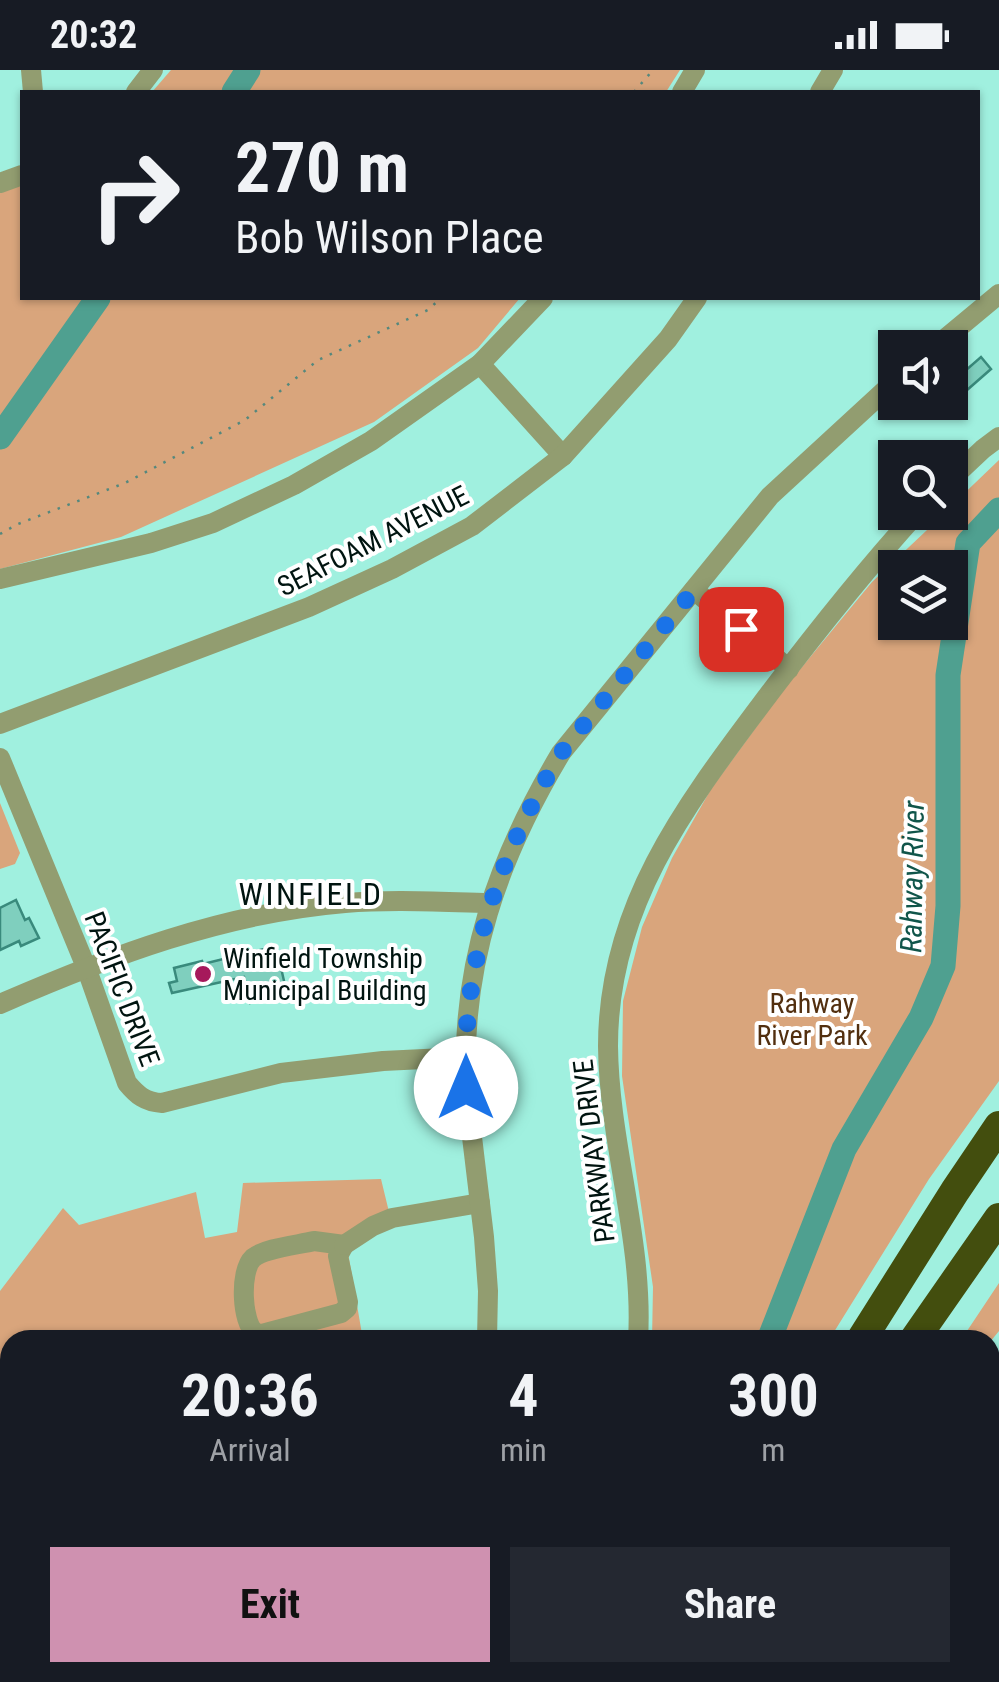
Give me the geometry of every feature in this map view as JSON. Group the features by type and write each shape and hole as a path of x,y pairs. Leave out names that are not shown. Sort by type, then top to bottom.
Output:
{"highway":[{"path":"867,1330 999,1126"},
{"path":"921,1330 999,1218"},
{"path":"934,1330 999,1218"}],"street":[{"path":"956,330 999,294"},
{"path":"0,579 135,548 213,523 294,485 372,441 480,364 541,300"},
{"name":"SEAFOAM AVENUE","path":"0,724 293,614 392,569 472,526 564,456 668,339 696,300"},
{"path":"480,364 564,456"},
{"path":"487,1330 488,1291 465,1057 472,970 490,903 522,824 561,753 770,496 878,397"},
{"path":"968,463 999,438"},
{"name":"PARKWAY DRIVE","path":"638,1330 637,1280 612,1104 608,1045 614,986 641,888 678,820 708,776 788,669 902,530"},
{"path":"694,590 788,669"},
{"name":"PACIFIC DRIVE","path":"0,758 86,967 127,1082 138,1095 162,1103 281,1072 465,1057"},
{"path":"0,1004 86,967 235,920 344,903 490,903"},
{"path":"277,1330 347,1308 338,1256 344,1245 374,1226 392,1218 480,1203"},
{"path":"252,1330 242,1291 248,1263 257,1254 314,1241 344,1245"}],"path":[{"path":"636,90 653,70"},
{"path":"0,534 125,483 245,420 318,360 428,310 439,300"}],"green space":[{"path":"171,70 680,70 667,90 154,90"},
{"path":"20,185 20,300 518,300 478,348 374,422 121,537 0,569 0,193"},
{"name":"Rahway River Park","path":"999,460 999,1081 929,1179 835,1330 652,1330 653,1287 622,1076 623,1001 642,927 672,858 711,789 783,690 878,576 878,640 968,640 968,550 906,550 927,530 968,530 968,490"},
{"path":"0,803 20,853 15,864 0,869"},
{"path":"381,1179 389,1212 345,1235 361,1330 0,1330 0,1291 63,1208 79,1225 196,1192 205,1238 237,1232 243,1183"},
{"path":"999,1283 999,1330 968,1330"}],"building":[{"path":"981,357 991,369 968,389 968,368"},
{"path":"16,900 39,938 21,946 19,941 0,950 0,908"},
{"path":"276,946 287,994 250,1003 244,977 172,993 169,983 177,981 174,968"}],"waterway":[{"name":"Rahway River","path":"235,90 248,70"},
{"name":"Rahway River","path":"0,437 97,300"},
{"name":"Rahway River","path":"773,1330 844,1149 921,1018 943,966 948,906 948,675 968,543 999,510"}],"place":[{"name":"Winfield Township Municipal Building","path":"203,974"}],"district":[{"name":"WINFIELD","path":"311,894"}],"route":[{"path":"466,1088 472,970 481,934 508,856 547,776 561,753 694,590 741,629"}]}
